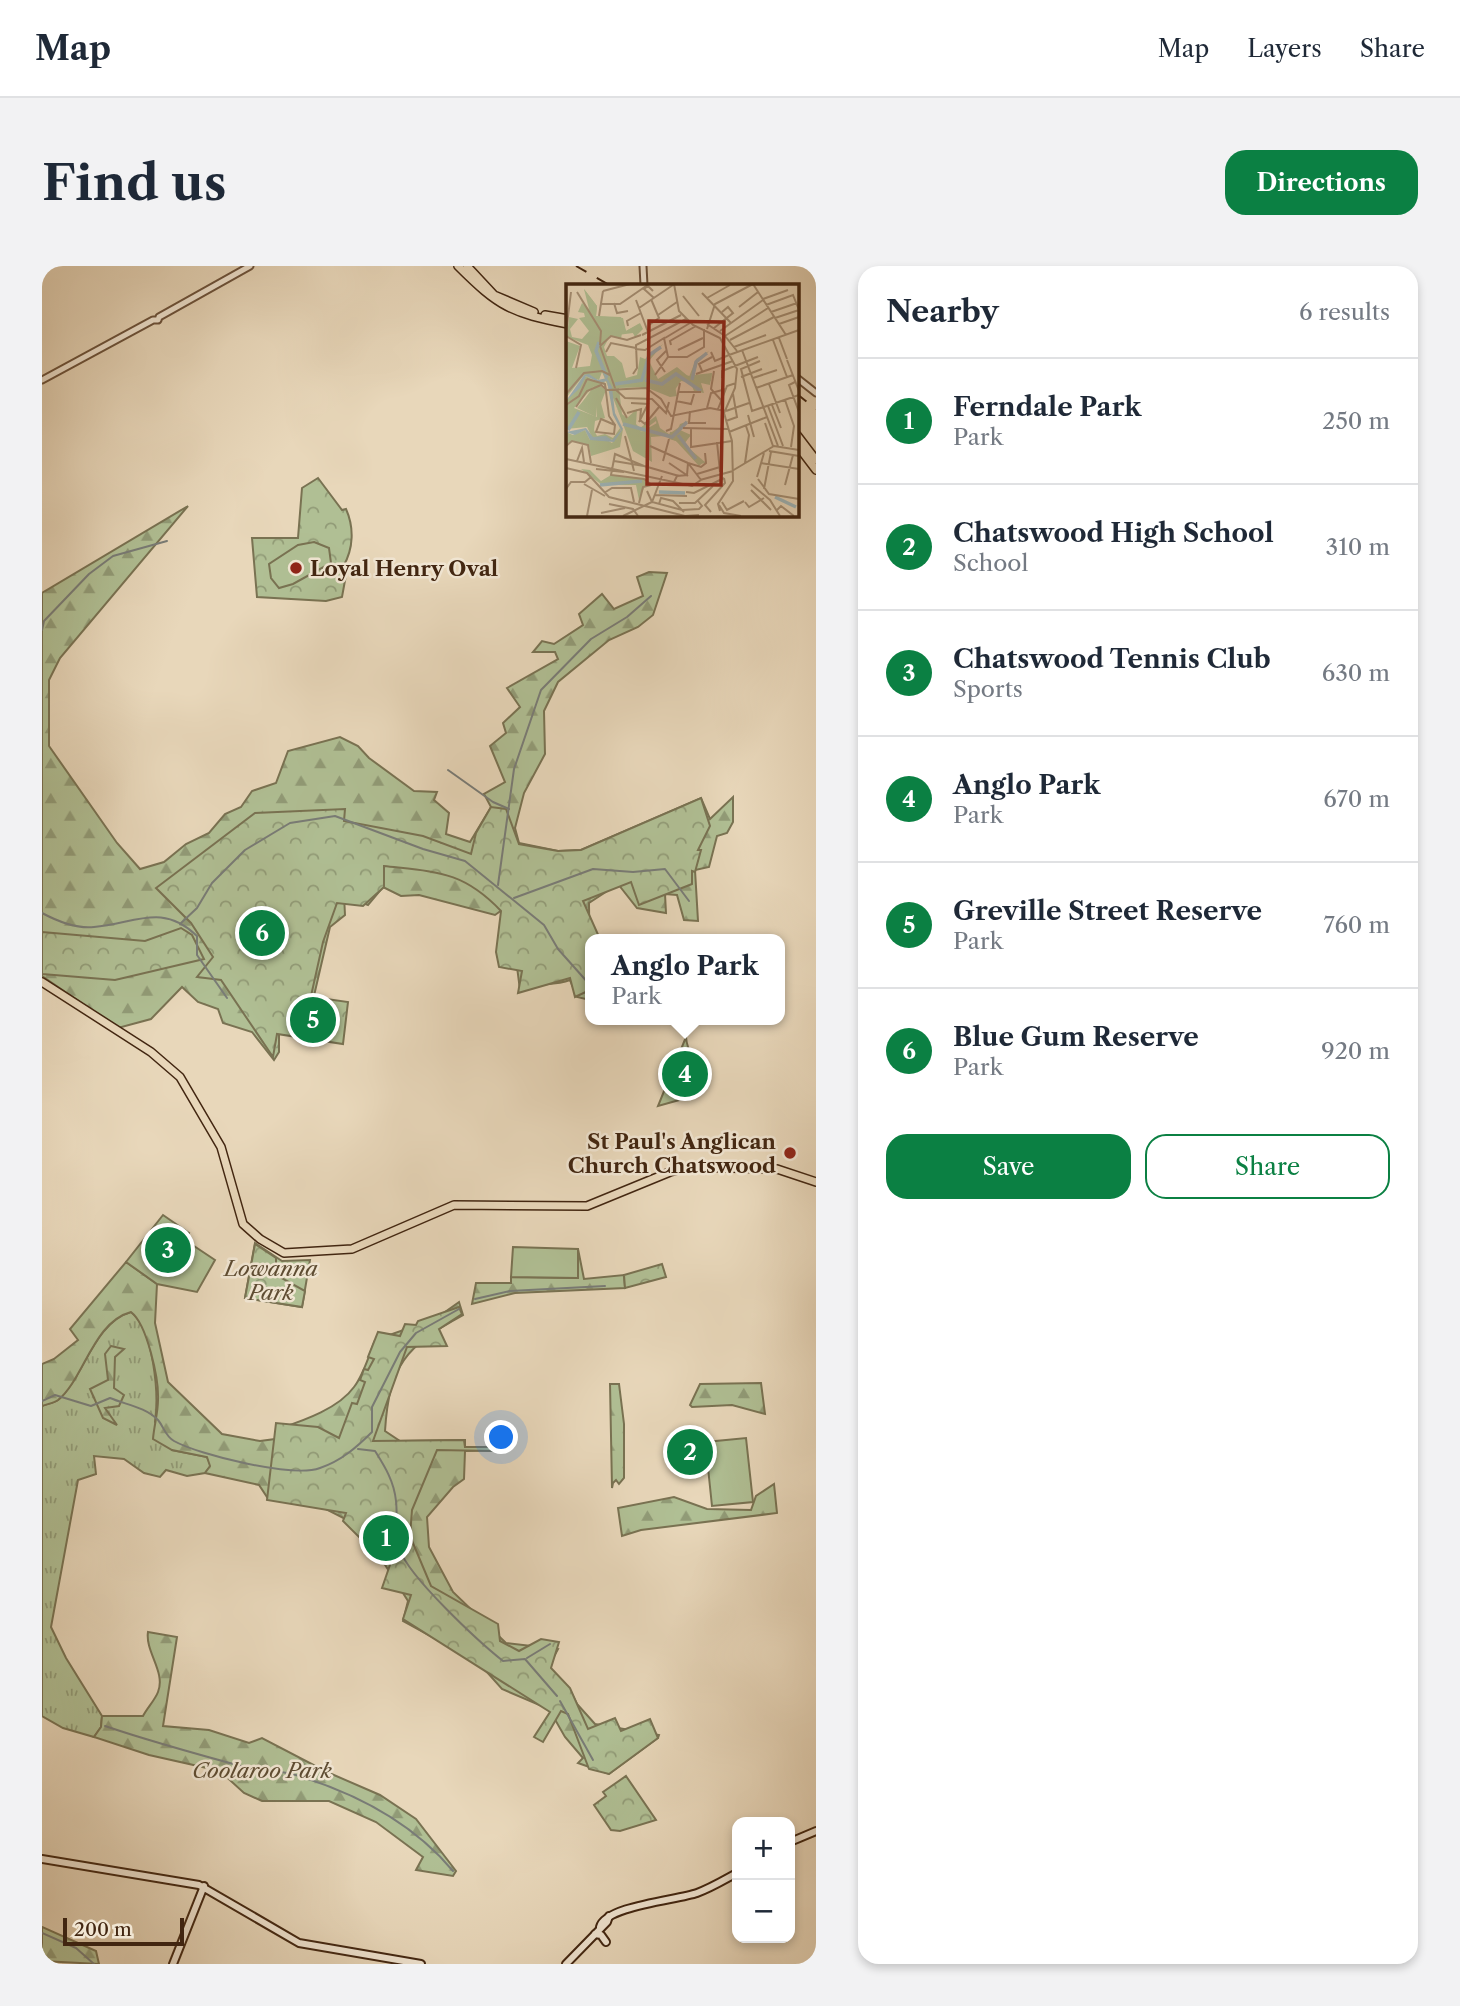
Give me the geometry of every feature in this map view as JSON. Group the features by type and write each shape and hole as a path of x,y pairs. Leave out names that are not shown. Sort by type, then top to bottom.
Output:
{"main road":[{"path":"458,266 500,305 527,316 566,324"},
{"path":"467,266 503,301 530,311 566,319"},
{"path":"799,438 816,460"},
{"path":"799,447 816,470"},
{"path":"42,982 145,1048 180,1077 221,1147 241,1218 248,1230 276,1250 304,1253 358,1247 454,1205 587,1206 670,1172 689,1167 777,1169 816,1182"},
{"path":"795,1840 816,1832"},
{"path":"42,1858 204,1886 299,1942 421,1964"},
{"path":"566,1964 609,1916 694,1894 732,1875"},
{"path":"175,1964 204,1886"},
{"path":"594,1934 601,1935 607,1942"}],"street":[{"path":"42,380 250,266"},
{"path":"643,266 644,284"},
{"path":"799,380 816,393"}],"green space":[{"path":"318,478 342,510 346,509 350,523 352,538 343,567 346,575 342,597 326,601 257,597 252,538 298,538 302,488"},
{"path":"188,506 60,658 49,680 49,746 117,843 140,869 164,862 186,844 209,833 225,814 241,807 252,791 276,783 288,751 340,737 358,746 369,758 414,791 437,792 434,800 449,813 446,834 470,842 491,807 484,794 505,782 490,746 506,733 503,723 520,707 507,688 558,659 555,652 533,652 542,641 554,644 583,625 579,614 602,594 614,609 643,596 637,577 649,572 667,573 653,615 638,627 609,640 558,682 544,711 545,754 524,793 515,828 519,843 558,851 581,850 701,798 710,819 733,797 733,822 727,833 717,836 709,867 695,870 698,921 684,920 677,895 665,894 666,913 637,908 618,884 589,903 589,934 585,934 585,999 577,997 570,980 520,990 509,905 495,915 419,895 401,896 383,887 368,905 344,895 345,915 330,927 313,1000 279,1033 279,1052 274,1060 252,1032 223,1023 218,1009 198,1002 182,987 151,1019 118,1028 42,976 42,593"},
{"name":"Loyal Henry Oval","path":"314,542 329,548 331,563 293,584 279,588 271,578 269,564 298,545"},
{"path":"701,798 710,826 698,850 701,850 695,872 692,871 692,884 639,905 631,882 583,901 598,934 585,934 585,992 575,997 570,978 518,993 522,971 499,967 496,952 501,911 474,888 434,872 384,866 384,887 363,906 337,903 323,942 311,996 306,996 348,1002 343,1044 277,1034 273,1057 221,980 197,977 213,957 191,923 156,888 255,813 345,809 344,821 423,836 471,854 476,833 491,807 506,809 519,844 558,851 581,850"},
{"path":"181,928 192,935 204,959 115,980 42,974 42,932 145,941"},
{"path":"686,1037 700,1075 702,1089 690,1097 658,1106"},
{"path":"163,1215 189,1233 185,1240 215,1260 197,1292 157,1284 126,1262"},
{"name":"Lowanna Park","path":"255,1243 282,1261 310,1260 302,1307 245,1298"},
{"name":"Lowanna Park","path":"255,1244 276,1258 276,1275 305,1291 302,1307 245,1298"},
{"path":"513,1247 578,1249 578,1278 511,1277"},
{"path":"578,1249 584,1279 624,1275 625,1288 515,1293 472,1304 476,1283 511,1283 511,1277 577,1278"},
{"path":"126,1262 157,1284 155,1323 168,1382 222,1434 260,1441 275,1439 281,1428 321,1412 348,1394 361,1376 375,1340 435,1319 459,1302 463,1315 427,1337 404,1360 396,1373 387,1408 385,1431 400,1441 465,1440 465,1447 499,1447 499,1450 465,1451 464,1479 453,1487 427,1517 429,1547 453,1592 506,1643 558,1649 544,1675 569,1688 577,1704 595,1724 659,1735 658,1738 609,1774 578,1763 583,1758 565,1737 549,1709 502,1689 478,1662 403,1621 408,1601 361,1527 318,1505 267,1497 259,1485 205,1473 210,1466 207,1457 172,1450 153,1439 158,1405 156,1379 147,1340 137,1318 131,1312 107,1327 67,1391 56,1401 42,1406 42,1364 54,1359 78,1340 70,1329"},
{"path":"662,1264 666,1277 625,1288 624,1275"},
{"path":"459,1307 462,1314 439,1329 447,1346 407,1347 373,1441 464,1440 465,1447 493,1447 492,1451 437,1450 412,1510 410,1536 431,1586 498,1624 500,1641 519,1651 541,1639 559,1642 551,1668 570,1688 588,1729 615,1718 621,1731 650,1719 658,1738 609,1774 589,1769 568,1714 561,1711 543,1742 534,1737 550,1712 403,1619 411,1595 382,1588 392,1559 368,1554 371,1544 363,1541 343,1521 346,1513 267,1500 276,1423 318,1427 339,1438 352,1403 357,1404 365,1382 360,1380 364,1369 368,1370 374,1359 368,1357 378,1332 400,1336 405,1324 416,1325 418,1321"},
{"path":"131,1312 139,1321 150,1347 155,1380 155,1422 172,1450 207,1457 211,1466 205,1473 187,1476 166,1470 160,1477 144,1473 124,1459 94,1456 96,1474 78,1480 51,1627 66,1658 102,1716 101,1727 94,1737 63,1728 42,1716 42,1406 58,1400 67,1391 98,1339 118,1318"},
{"path":"111,1346 124,1349 115,1357 114,1388 124,1395 119,1406 105,1408 117,1425 103,1418 90,1389 108,1380 105,1354"},
{"path":"761,1383 765,1414 732,1405 690,1405 700,1384"},
{"path":"610,1384 619,1384 624,1424 624,1478 619,1484 616,1480 612,1488"},
{"path":"746,1438 753,1502 712,1506 706,1442"},
{"path":"701,1455 707,1458 699,1471 693,1467"},
{"path":"774,1484 777,1513 641,1530 622,1536 618,1508 674,1497 707,1509 751,1510 756,1496"},
{"name":"Coolaroo Park","path":"148,1632 177,1637 163,1726 209,1730 249,1743 262,1738 327,1772 380,1795 416,1819 456,1871 453,1876 416,1870 423,1857 376,1822 329,1801 262,1801 244,1793 220,1771 149,1755 94,1737 101,1727 102,1716 143,1716 157,1695 160,1684 158,1670 149,1647"},
{"path":"626,1776 656,1820 620,1831 611,1830 594,1805 606,1796 603,1792"},
{"path":"42,1927 96,1951 99,1964 42,1961"}],"waterway":[{"path":"42,630 44,621 89,574 113,556 167,541"},
{"path":"498,885 514,769 541,690 591,639 627,617 651,596"},
{"path":"448,770 493,802 509,809"},
{"path":"180,924 197,908 212,883 245,850 290,823 335,816 423,849 465,861 544,925 558,949 585,979"},
{"path":"514,898 593,869 633,872 665,869 689,901"},
{"path":"42,913 80,927 160,917 172,920 197,936 197,955 227,998"},
{"path":"475,1299 510,1291 605,1286"},
{"path":"42,1401 55,1395 91,1406 110,1398 147,1412 158,1420 171,1439 186,1447 269,1468 320,1468 335,1462 372,1432 372,1407 400,1352 416,1333 459,1309"},
{"path":"358,1449 375,1451 388,1474 396,1501 398,1544 406,1562 417,1576 462,1625 492,1652 503,1661 525,1659 557,1696"},
{"path":"527,1658 550,1644"},
{"path":"560,1701 593,1760"},
{"path":"105,1726 248,1768 296,1775 340,1791 401,1824 420,1838 453,1871"},
{"path":"42,1933 76,1948 94,1964"}],"railway":[{"path":"576,266 607,284"},
{"path":"799,396 816,409"}],"place":[{"name":"Loyal Henry Oval","path":"296,568"},
{"name":"Blue Gum Reserve","path":"262,933"},
{"name":"Greville Street Reserve","path":"313,1020"},
{"name":"Anglo Park","path":"685,1074"},
{"name":"St Paul's Anglican Church Chatswood","path":"790,1153"},
{"name":"Chatswood Tennis Club","path":"168,1250"},
{"name":"Chatswood High School","path":"690,1452"},
{"name":"Ferndale Park","path":"386,1538"}]}
